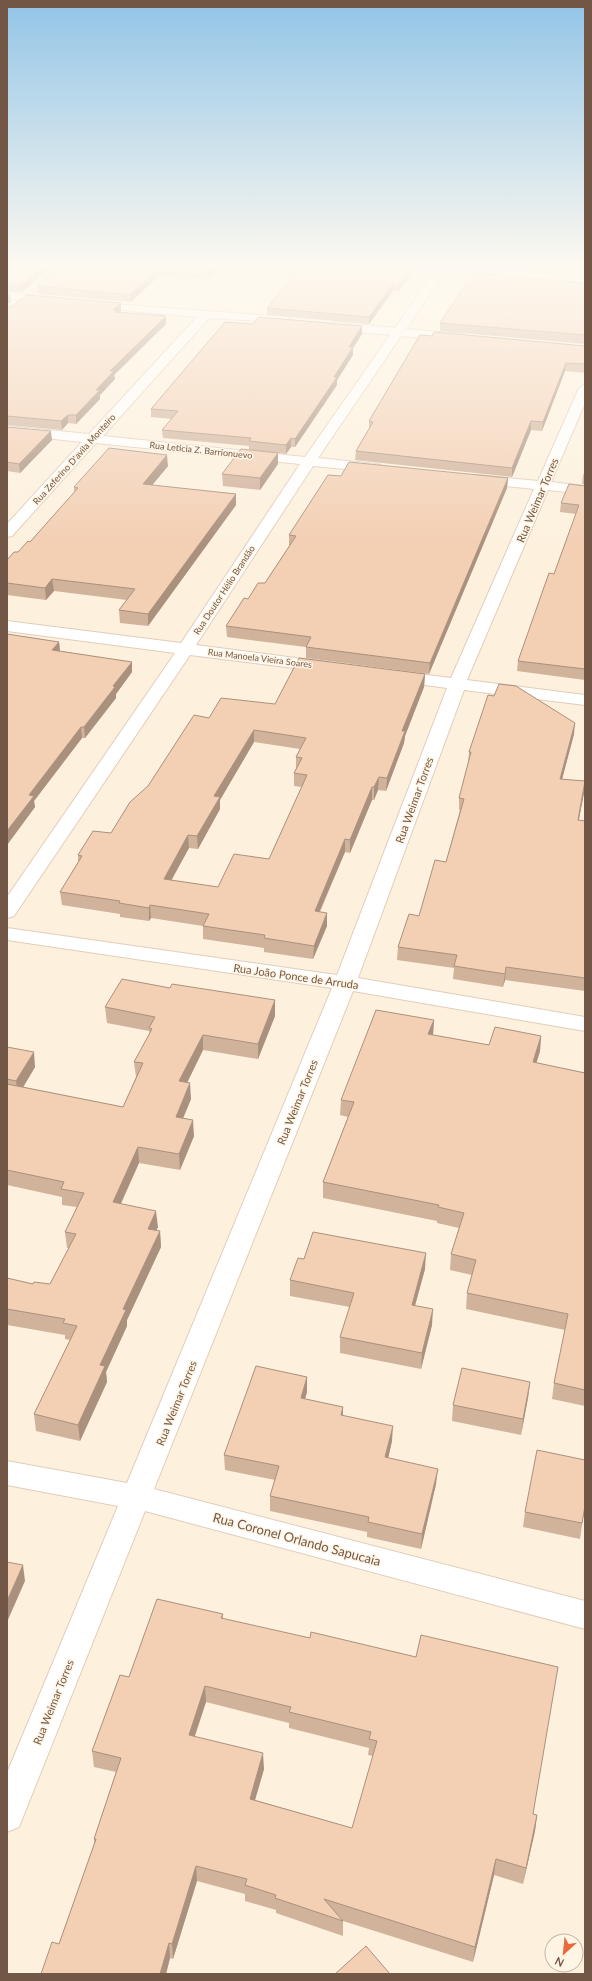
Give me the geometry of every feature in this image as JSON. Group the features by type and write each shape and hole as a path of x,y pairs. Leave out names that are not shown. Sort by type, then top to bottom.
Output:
{"street":[{"name":"Rua Zeferino D'avila Monteiro","path":"7,533 165,359"},
{"name":"Rua Doutor Hélio Brandão","path":"7,912 186,648 309,461 379,359"},
{"name":"Rua Weimar Torres","path":"7,1815 138,1497 346,983 457,684 585,388"},
{"name":"Rua Leticia Z. Barrionuevo","path":"7,430 387,469"},
{"path":"465,477 585,490"},
{"name":"Rua Manoela Vieira Soares","path":"7,626 341,668"},
{"path":"379,674 585,700"},
{"name":"Rua João Ponce de Arruda","path":"7,934 346,983 585,1024"},
{"name":"Rua Coronel Orlando Sapucaia","path":"7,1473 138,1497 585,1615"}],"building":[{"path":"7,359 122,359 110,371 114,371 96,390 100,390 76,415 68,415 61,421 7,416"},
{"path":"193,359 345,359 334,377 337,377 295,439 291,438 286,445 249,441 251,438 162,430 178,411 151,409"},
{"path":"406,359 585,359 585,364 566,363 543,422 531,421 512,468 356,451 373,422 369,421"},
{"path":"7,427 51,431 19,464 7,462"},
{"path":"109,448 167,455 143,484 236,494 148,614 119,610 135,589 52,579 45,588 7,583 7,560 14,552 18,552 28,541 30,542 78,488 74,487"},
{"path":"241,449 278,453 260,478 222,474"},
{"path":"349,462 508,478 430,663 306,647 311,637 226,626 244,598 248,599 258,583 265,583 296,536 289,535 328,475 341,476"},
{"path":"569,484 585,486 585,669 518,661 549,573 554,574 579,505 561,503"},
{"path":"7,634 59,642 52,650 132,662 113,686 115,687 84,727 81,727 29,795 34,796 7,831"},
{"path":"299,658 425,674 402,731 405,731 387,778 379,777 374,787 372,787 350,840 345,839 315,911 327,913 314,946 264,938 265,935 203,926 209,914 150,905 149,908 119,903 120,901 60,892 82,856 78,855 93,831 111,833 130,802 148,786 194,715 209,718 221,698 275,704","holes":["254,730 306,738 296,757 302,758 294,773 307,775 269,859 234,854 218,887 164,879 188,835 197,836 220,797 214,796"]},
{"path":"499,684 516,686 575,723 560,779 585,781 578,820 585,821 585,978 506,967 505,974 454,966 457,955 398,947 409,914 419,916 435,860 446,862 464,799 459,798 471,752 469,752 488,695 494,696"},
{"path":"122,979 170,988 172,984 275,1000 258,1044 203,1035 179,1081 190,1083 176,1117 193,1120 179,1154 138,1147 113,1202 156,1211 148,1229 160,1231 123,1309 126,1310 100,1365 105,1366 78,1425 34,1414 77,1326 63,1323 65,1319 7,1309 7,1278 33,1284 34,1282 50,1284 76,1234 65,1232 84,1193 61,1189 64,1182 7,1170 7,1084 123,1107 143,1063 134,1062 152,1029 149,1028 155,1017 105,1007"},
{"path":"376,1010 434,1020 428,1034 489,1045 495,1027 541,1036 533,1062 585,1073 585,1390 554,1383 568,1314 467,1293 476,1260 451,1254 464,1213 438,1207 439,1205 323,1182 354,1102 341,1100"},
{"path":"7,1047 34,1052 16,1081 7,1079"},
{"path":"313,1232 426,1253 412,1305 433,1309 422,1353 340,1337 354,1293 290,1280 298,1258 304,1259"},
{"path":"256,1366 307,1377 301,1398 343,1407 341,1415 393,1426 385,1457 438,1469 422,1534 368,1522 369,1517 270,1496 279,1466 224,1455"},
{"path":"462,1368 530,1382 523,1419 453,1405"},
{"path":"537,1450 585,1460 585,1506 582,1523 525,1512"},
{"path":"7,1562 23,1565 7,1601"},
{"path":"157,1599 223,1614 221,1618 310,1638 311,1632 416,1657 421,1635 558,1667 533,1814 537,1815 526,1868 496,1859 475,1947 324,1899 343,1921 275,1898 276,1895 245,1885 247,1879 196,1866 172,1944 169,1943 160,1974 41,1974 52,1942 59,1944 96,1839 94,1839 121,1758 92,1751 120,1675 129,1677","holes":["205,1686 291,1707 289,1712 371,1732 369,1739 377,1741 352,1828 250,1799 263,1753 189,1735"]},
{"path":"366,1946 390,1974 335,1974"}]}
